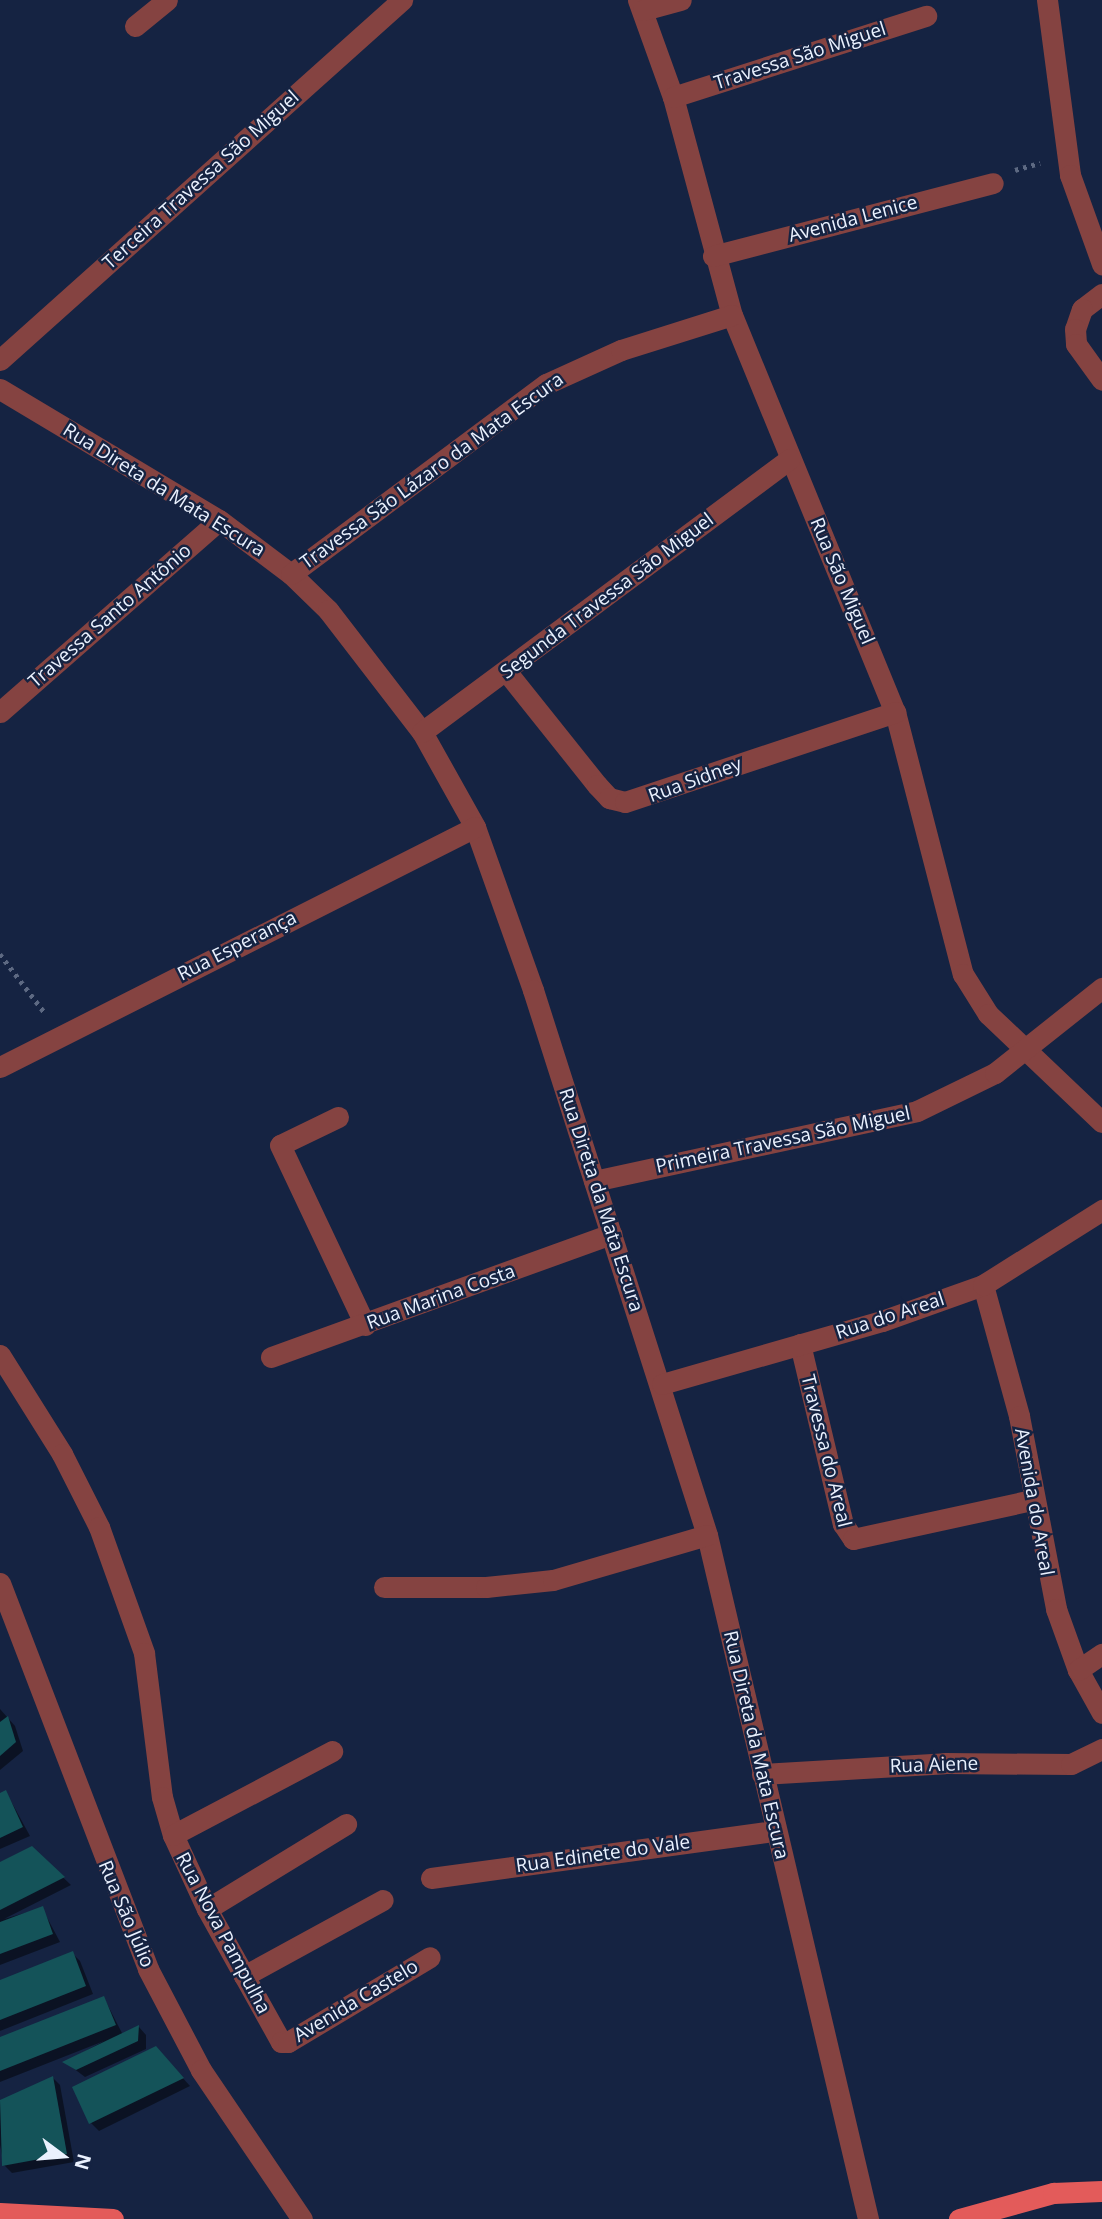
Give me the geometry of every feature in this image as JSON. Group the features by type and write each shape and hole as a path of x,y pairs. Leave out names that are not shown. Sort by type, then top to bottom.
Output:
{"main road":[{"path":"959,2219 1053,2193 1102,2191"},
{"path":"0,2213 113,2219"}],"street":[{"path":"135,26 167,0"},
{"name":"Terceira Travessa São Miguel","path":"0,360 402,0"},
{"path":"641,5 681,0"},
{"path":"1047,0 1066,156 1102,264"},
{"name":"Rua São Miguel","path":"641,5 673,97 713,256 732,315 895,712 963,974 988,1014 1102,1122"},
{"name":"Travessa São Miguel","path":"673,97 926,16"},
{"name":"Avenida Lenice","path":"713,256 993,183"},
{"path":"1102,294 1082,309 1075,329 1076,344 1102,380"},
{"name":"Travessa São Lázaro da Mata Escura","path":"291,574 546,384 621,350 732,315"},
{"name":"Rua Direta da Mata Escura","path":"0,390 219,520 291,574 328,610 422,732 474,827 662,1384 707,1535 868,2219"},
{"name":"Segunda Travessa São Miguel","path":"422,732 790,459"},
{"name":"Travessa Santo Antônio","path":"0,712 219,520"},
{"name":"Rua Sidney","path":"506,671 603,791 625,802 895,712"},
{"name":"Rua Esperança","path":"0,1067 61,1033 474,827"},
{"name":"Primeira Travessa São Miguel","path":"594,1181 917,1111 995,1073 1028,1050 1102,988"},
{"path":"338,1117 280,1145 365,1325"},
{"name":"Rua do Areal","path":"662,1384 800,1344 983,1285 1102,1210"},
{"name":"Rua Marina Costa","path":"271,1357 611,1234"},
{"name":"Avenida do Areal","path":"983,1285 1019,1416 1032,1500 1050,1586 1077,1670 1102,1713"},
{"name":"Travessa do Areal","path":"800,1344 843,1524 853,1539 1032,1500"},
{"name":"Rua Nova Pampulha","path":"0,1355 62,1454 125,1594 144,1653 162,1797 173,1835 207,1909 281,2042"},
{"path":"384,1587 486,1587 553,1580 707,1535"},
{"name":"Rua São Júlio","path":"0,1583 148,1969 201,2070 302,2219"},
{"path":"1077,1670 1102,1654"},
{"name":"Rua Aiene","path":"762,1774 944,1763 1071,1763 1102,1749"},
{"path":"173,1835 332,1751"},
{"path":"207,1909 346,1824"},
{"name":"Rua Edinete do Vale","path":"432,1878 775,1830"},
{"path":"244,1976 383,1900"},
{"name":"Avenida Castelo","path":"281,2042 288,2042 430,1956"}],"path":[{"path":"1013,171 1043,162"},
{"path":"0,954 61,1033"}],"building":[{"path":"8,1716 16,1742 0,1756 0,1722"},
{"path":"6,1790 23,1827 0,1838 0,1793"},
{"path":"32,1846 65,1877 0,1910 0,1862"},
{"path":"43,1906 53,1934 0,1954 0,1922"},
{"path":"73,1951 86,1986 0,2020 0,1980"},
{"path":"104,1996 116,2025 0,2071 0,2037"},
{"path":"139,2025 138,2041 76,2070 62,2062"},
{"path":"156,2046 184,2078 89,2124 72,2087"},
{"path":"53,2076 67,2154 2,2166 0,2100"}]}
